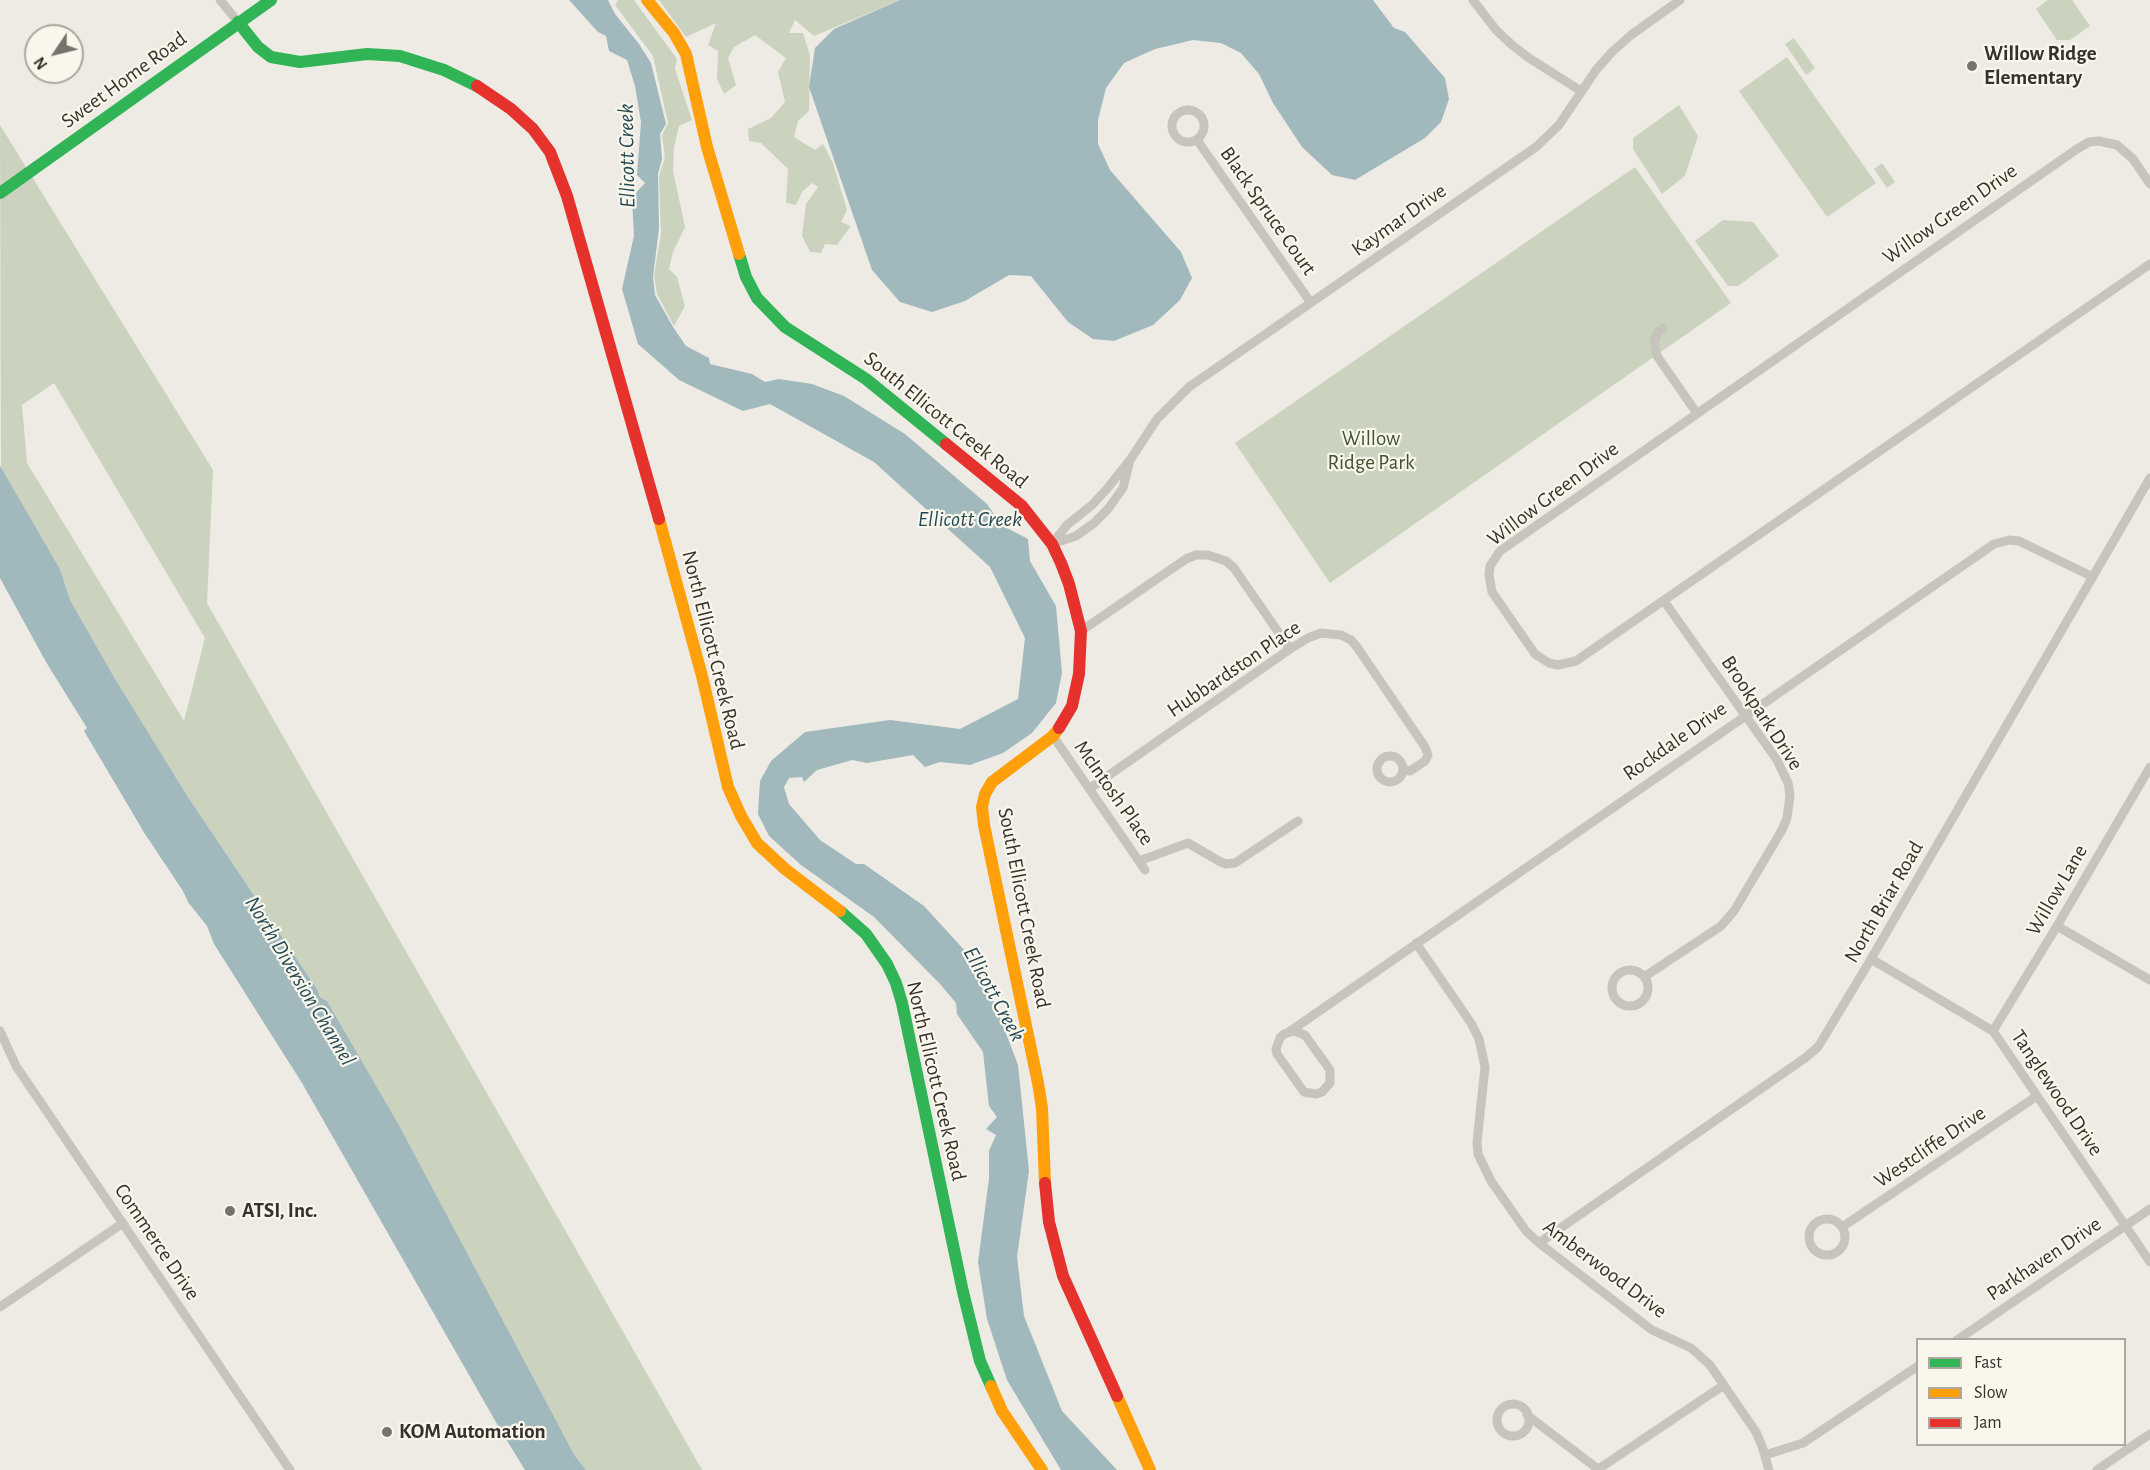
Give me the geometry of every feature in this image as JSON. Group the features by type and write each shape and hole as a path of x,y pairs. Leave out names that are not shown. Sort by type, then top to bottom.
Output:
{"street":[{"name":"North Ellicott Creek Road","path":"220,0 258,47 271,57 300,62 367,54 400,56 444,70 481,88 511,109 533,129 550,152 567,196 679,590 728,787 757,843 784,870 850,918 866,934 887,964 896,983 980,1361 1002,1411 1042,1470"},
{"name":"Sweet Home Road","path":"0,193 271,0"},
{"name":"South Ellicott Creek Road","path":"647,0 674,33 686,54 695,87 706,147 746,277 757,298 785,327 866,378 1022,506 1052,544 1069,584 1081,631 1076,693 1067,717 1053,736 992,782 985,794 982,807 1038,1083 1042,1108 1046,1197 1055,1250 1063,1276 1150,1470"},
{"path":"1473,0 1496,30 1512,45 1581,91"},
{"name":"Kaymar Drive","path":"1052,544 1067,525 1092,505 1130,460 1157,419 1189,387 1536,147 1559,125 1581,91 1612,52 1631,35 1680,0"},
{"name":"Black Spruce Court","path":"1197,140 1311,303"},
{"name":"Willow Green Drive","path":"2150,184 2133,159 2117,145 2110,141 2089,142 1696,412 1500,551 1490,566 1489,584 1494,595 1535,654 1549,663 1558,665 1576,661 2150,264"},
{"path":"1663,328 1657,333 1654,343 1657,356 1696,412"},
{"name":"Kaymar Drive","path":"1052,544 1076,536 1108,509 1123,488 1130,460"},
{"name":"North Briar Road","path":"1539,1243 1811,1054 1829,1031 2149,481"},
{"name":"Rockdale Drive","path":"1288,1032 1994,544 2002,541 2019,541 2093,577"},
{"path":"1081,631 1186,559 1196,555 1208,555 1226,561 1234,568 1290,649"},
{"name":"Brookpark Drive","path":"1644,977 1725,922 1734,911 1787,818 1790,795 1783,771 1664,601"},
{"name":"Hubbardston Place","path":"1089,789 1290,649 1321,633 1341,635 1351,640 1428,752 1425,761 1410,771 1403,770"},
{"name":"McIntosh Place","path":"1053,736 1145,870"},
{"name":"Willow Lane","path":"1993,1031 2148,773"},
{"path":"1139,861 1188,843 1226,864 1235,863 1298,821"},
{"path":"2057,927 2150,980"},
{"name":"Amberwood Drive","path":"1416,943 1471,1023 1479,1039 1485,1066 1477,1142 1478,1154 1484,1168 1526,1231 1652,1330 1701,1355 1756,1432 1769,1470"},
{"name":"Tanglewood Drive","path":"1871,959 1993,1031 2150,1262"},
{"path":"1628,969 1644,977 1648,988 1639,1003 1621,1004 1614,997 1612,985 1617,975 1628,969"},
{"name":"Commerce Drive","path":"0,1031 16,1066 290,1470"},
{"path":"1288,1032 1300,1032 1305,1035 1330,1070 1330,1083 1322,1092 1310,1094 1304,1092 1277,1054 1277,1043 1288,1032"},
{"name":"Westcliffe Drive","path":"1842,1227 2037,1096"},
{"name":"Parkhaven Drive","path":"1960,1338 2150,1209"},
{"path":"1832,1220 1842,1227 1846,1238 1837,1253 1825,1255 1812,1247 1809,1235 1811,1229 1820,1221 1832,1220"},
{"path":"0,1307 123,1223"},
{"path":"1765,1455 1803,1443 1916,1367"},
{"path":"1527,1415 1597,1470 1724,1385"},
{"path":"2097,1470 2150,1434"}],"green space":[{"path":"618,0 634,0 677,59 675,69 692,120 679,126 674,147 673,171 685,227 673,252 669,269 677,277 685,306 674,326 657,294 654,276 661,234 659,176 665,158 662,135 668,123 653,56 615,5"},
{"path":"659,0 900,0 814,36 795,20 789,33 803,33 810,56 809,111 798,121 794,137 815,150 823,144 833,163 847,210 841,222 851,226 837,245 825,244 821,253 810,252 802,236 806,204 818,187 812,183 802,192 796,205 786,203 788,169 761,143 749,141 748,129 771,118 785,102 778,72 786,58 755,35 734,47 728,58 736,85 724,94 717,79 718,51 708,45 716,23 686,37"},
{"path":"2048,0 2072,0 2090,26 2070,40 2057,40 2036,9"},
{"path":"1794,38 1815,68 1806,75 1785,44"},
{"path":"1787,57 1876,183 1827,217 1739,91"},
{"path":"1679,105 1698,136 1685,176 1662,194 1633,149 1633,138"},
{"path":"0,125 213,470 207,603 702,1470 586,1470 575,1456 399,1125 327,1001 320,997 317,989 188,797 114,677 70,600 60,569 1,469","holes":["54,383 205,638 184,721 27,463 22,405"]},
{"path":"1882,163 1895,182 1887,188 1874,169"},
{"name":"Willow Ridge Park","path":"1635,167 1731,303 1330,583 1235,443"},
{"path":"1723,220 1753,222 1779,256 1738,286 1728,286 1695,241"}],"water":[{"name":"Ellicott Creek","path":"569,0 608,0 615,14 651,63 666,124 660,134 662,159 658,174 659,228 653,277 655,295 686,346 709,358 710,364 752,374 765,382 779,379 812,384 844,396 905,434 987,504 1001,525 1028,539 1030,561 1056,606 1062,673 1056,703 1032,733 1003,753 970,765 940,762 925,767 913,755 867,763 852,760 817,770 804,782 802,777 789,778 784,787 789,804 820,840 856,864 864,864 924,906 967,953 992,996 1018,1065 1029,1171 1017,1257 1024,1316 1062,1411 1117,1470 1061,1470 1007,1380 987,1319 978,1262 989,1179 989,1151 996,1135 986,1129 997,1117 989,1106 983,1052 957,1014 956,1003 941,985 874,917 801,865 769,836 758,814 760,781 771,761 805,732 890,720 960,729 1018,699 1025,638 990,567 874,462 770,404 743,411 679,380 638,344 622,289 634,236 632,197 645,183 637,175 641,122 635,86 627,60 609,51 606,36 598,32"},
{"path":"900,0 1373,0 1394,28 1405,32 1445,78 1449,99 1441,122 1425,138 1355,180 1332,175 1302,147 1273,103 1259,74 1241,53 1221,43 1193,40 1155,49 1124,63 1106,88 1098,120 1098,144 1110,170 1181,252 1192,278 1180,300 1153,325 1114,341 1093,339 1068,322 1031,276 1009,275 965,301 932,312 900,302 872,270 809,87 815,48 834,29"},
{"name":"North Diversion Channel","path":"0,466 60,569 70,600 114,677 188,797 317,989 320,997 327,1001 399,1125 575,1456 586,1470 525,1470 302,1083 214,944 207,926 188,902 145,834 84,731 87,728 46,662 0,578"}],"traffic: fast":[{"path":"0,193 271,0"},
{"path":"238,22 258,47 271,57 300,62 367,54 400,56 444,70 477,86"},
{"path":"739,254 746,277 757,298 785,327 866,379 946,444"},
{"path":"840,911 866,934 887,964 896,983 963,1292 980,1361 991,1386"}],"traffic: slow":[{"path":"647,0 674,33 686,54 707,147 739,254"},
{"path":"659,519 702,676 728,787 741,816 757,843 785,869 840,911"},
{"path":"1045,1183 1042,1108 1038,1083 982,807 985,794 992,782 1053,736 1059,728"},
{"path":"991,1386 1002,1411 1042,1470"},
{"path":"1117,1396 1150,1470"}],"traffic: jam":[{"path":"477,86 511,109 533,129 550,152 567,196 659,519"},
{"path":"946,444 1022,506 1052,544 1061,563 1081,631 1079,674 1072,706 1059,728"},
{"path":"1045,1183 1049,1222 1063,1276 1117,1396"}],"place":[{"name":"Willow Ridge Elementary","path":"1972,66"},
{"name":"ATSI, Inc.","path":"230,1211"},
{"name":"KOM Automation","path":"387,1432"}]}
